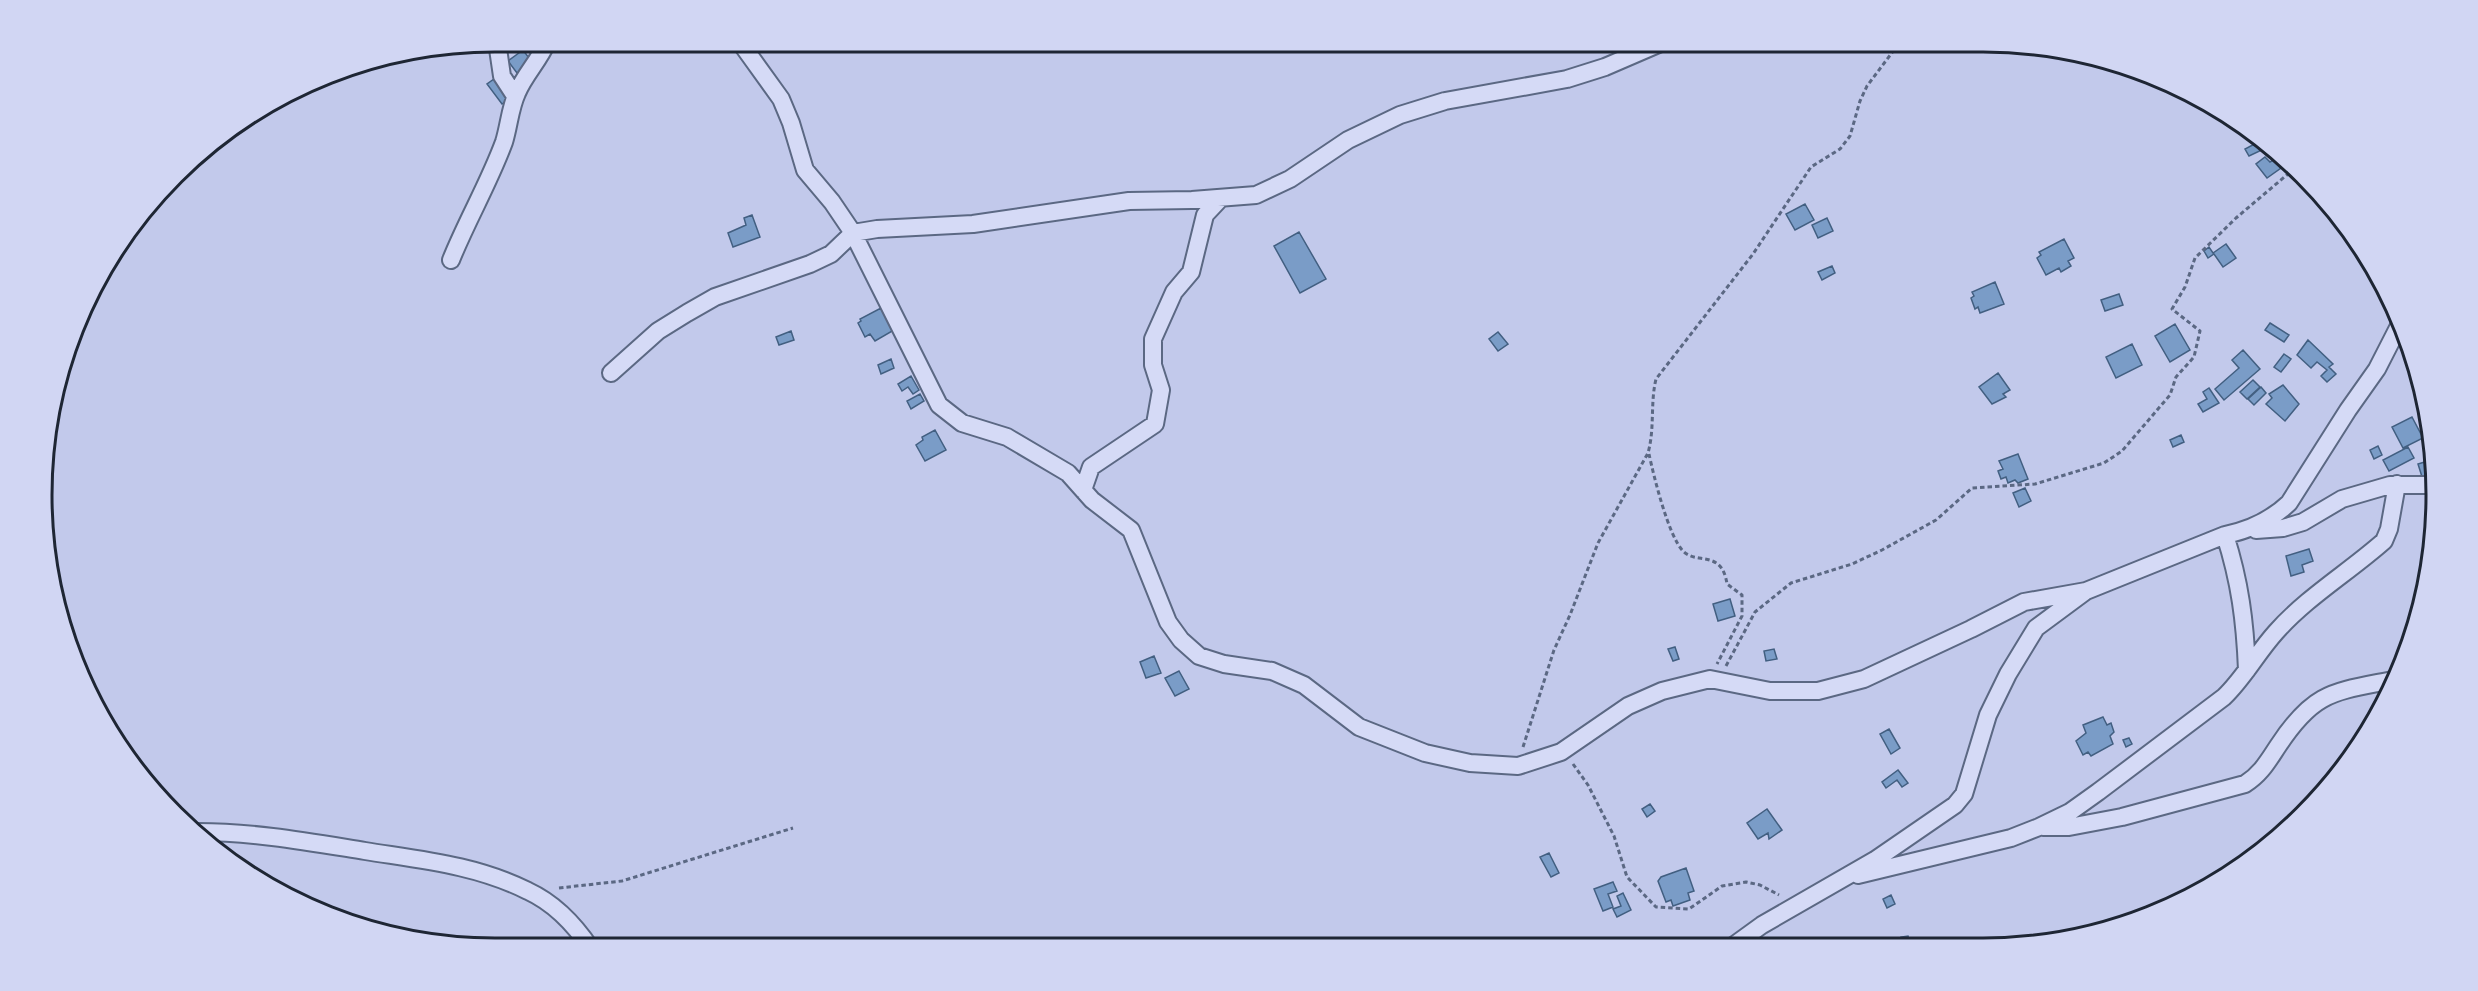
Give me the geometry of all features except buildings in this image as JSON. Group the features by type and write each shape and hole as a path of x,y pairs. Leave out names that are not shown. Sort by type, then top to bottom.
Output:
{"street":[{"path":"498,52 502,76 515,96"},
{"path":"451,260 465,226 480,202 504,141 515,96 543,52"},
{"path":"747,52 781,99 805,170 832,202 853,233 939,405 962,423 1007,437 1068,473 1092,500 1131,530 1168,622 1180,640 1199,656 1224,664 1272,671 1304,685 1359,727 1425,753 1470,763 1518,766 1561,752 1628,706 1662,692 1714,680 1770,691 1818,690 1864,679 2024,602 2086,591 2276,516 2289,503 2377,369 2395,334"},
{"path":"611,374 658,331 687,313 715,297 810,264 831,254 845,238 853,233 877,229 973,224 1129,201 1192,200 1256,195 1282,183 1348,140 1400,115 1445,101 1568,79 1640,52"},
{"path":"1083,490 1091,467 1155,424 1161,390 1153,365 1153,339 1174,292 1191,272 1205,214 1221,198"},
{"path":"2233,533 2283,528 2303,522 2342,499 2397,484 2426,487"},
{"path":"1840,880 2011,838 2070,812 2201,715 2238,684 2276,632 2294,614 2384,541 2389,529 2397,484"},
{"path":"2233,533 2244,610 2247,670"},
{"path":"1746,938 1955,805 1964,794 1988,715 2025,644 2036,628 2086,591"},
{"path":"2039,827 2069,827 2122,817 2245,783 2255,778 2267,764 2294,723 2325,696 2350,687 2384,681"},
{"path":"207,832 251,833 461,866 486,873 530,891 560,912 583,938"}],"path":[{"path":"1518,766 1547,669 1598,543 1648,453 1652,437 1653,393 1656,379 1753,254 1811,167 1840,149 1850,136 1867,86 1892,52"},
{"path":"1714,680 1755,612 1791,584 1814,574 1852,564 1882,550 1936,520 1972,488 2035,484 2104,463 2122,451 2170,395 2176,377 2194,357 2200,331 2172,309 2185,286 2195,258 2236,218 2288,174"},
{"path":"1648,453 1661,500 1677,544 1685,554 1706,558 1717,564 1726,573 1727,584 1742,595 1742,616 1714,680"},
{"path":"1561,752 1578,768 1602,809 1614,836 1627,877 1656,907 1689,909 1722,886 1746,882 1760,885 1798,904"},
{"path":"530,891 622,881 793,828"}]}
